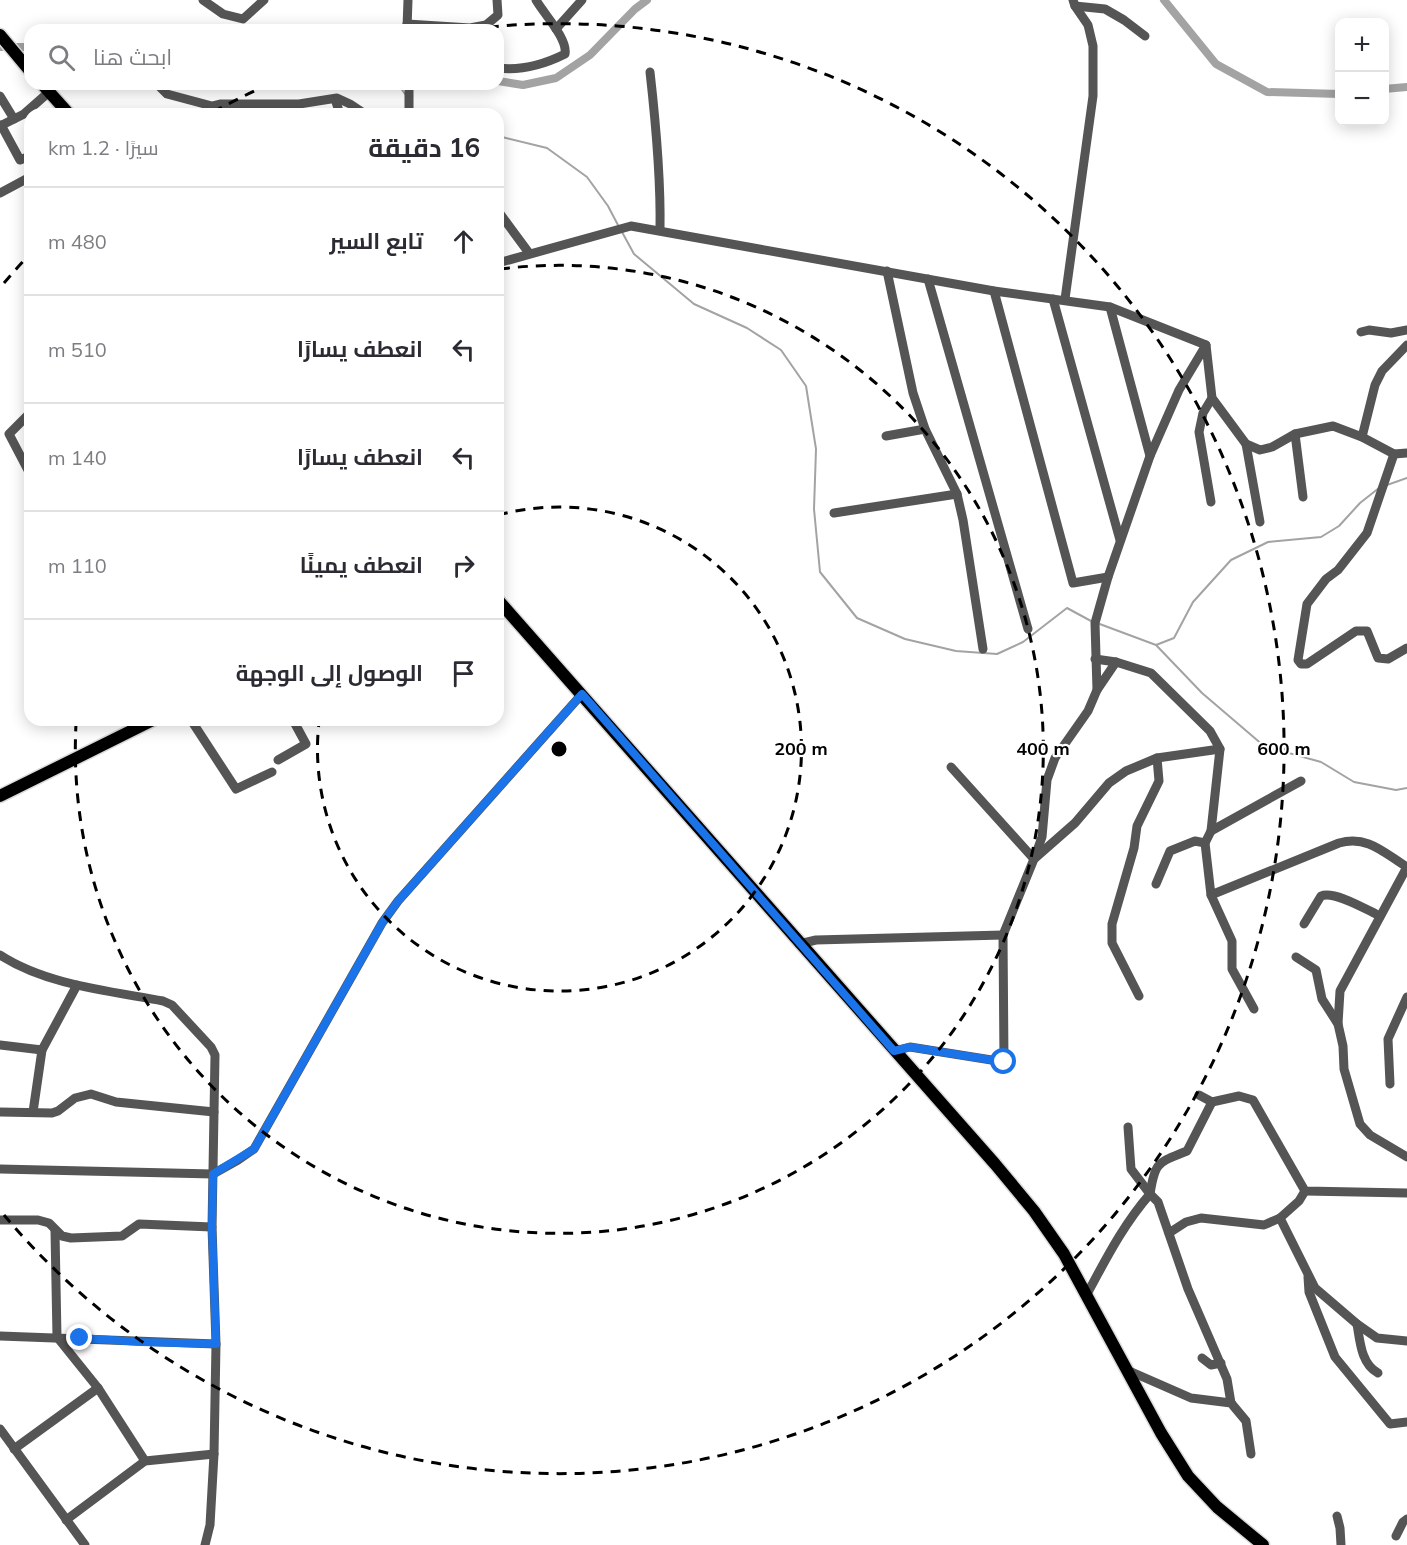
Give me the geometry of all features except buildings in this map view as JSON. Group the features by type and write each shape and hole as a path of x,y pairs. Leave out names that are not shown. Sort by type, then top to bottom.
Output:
{"main road":[{"path":"0,35 24,63"},
{"path":"47,90 63,108"},
{"path":"504,607 1034,1211 1064,1254 1161,1433 1188,1476 1217,1507 1263,1545"},
{"path":"0,796 141,726"}],"street":[{"path":"203,0 223,14 243,19 264,0"},
{"path":"407,24 408,0"},
{"path":"487,24 498,15 497,0"},
{"path":"504,69 532,67 565,54 566,48 556,29 536,0"},
{"path":"556,29 582,0"},
{"path":"1074,3 1105,9 1145,36"},
{"path":"1065,299 1093,96 1093,46 1088,25 1074,3"},
{"path":"650,72 661,193 660,230"},
{"path":"29,108 43,90"},
{"path":"163,90 167,94 212,106 220,104 227,108"},
{"path":"409,90 409,108"},
{"path":"0,96 14,119"},
{"path":"254,108 335,99 356,108"},
{"path":"335,99 338,108"},
{"path":"24,114 0,125 20,160 24,158"},
{"path":"0,193 24,180"},
{"path":"504,219 529,253"},
{"path":"504,261 631,226 994,291 1110,307 1206,345"},
{"path":"887,271 913,393 925,429 957,494 982,649"},
{"path":"928,279 1028,629"},
{"path":"994,291 1073,583 1108,577"},
{"path":"1053,299 1121,541"},
{"path":"1110,307 1150,456"},
{"path":"1361,332 1369,330 1391,333 1407,330"},
{"path":"1206,345 1212,399 1246,444 1260,522"},
{"path":"1097,690 1095,623 1108,577 1150,456 1179,390 1206,345"},
{"path":"1362,437 1375,385 1382,371 1407,345"},
{"path":"1211,502 1199,432 1203,413 1212,399"},
{"path":"24,419 9,434 24,463"},
{"path":"1246,444 1260,450 1272,447 1295,434 1333,426 1362,437 1394,454 1407,453"},
{"path":"886,436 925,429"},
{"path":"1295,434 1303,497"},
{"path":"1394,454 1367,532 1338,570 1326,579 1307,604 1298,660 1301,664 1307,664 1356,631 1366,631 1378,658 1388,659 1407,648"},
{"path":"834,513 957,494"},
{"path":"1095,659 1116,662 1151,673 1210,731 1220,749 1211,831 1205,843 1211,895 1232,941 1232,969 1254,1009"},
{"path":"894,1051 910,1047 1004,1062 1003,935 1042,837 1047,780 1055,758 1088,711 1097,690 1116,662"},
{"path":"0,1169 213,1174 254,1149 382,923 398,901 582,694"},
{"path":"195,726 236,789 272,772"},
{"path":"278,759 306,744 296,726"},
{"path":"1034,859 1075,823 1109,783 1126,771 1157,759 1220,749"},
{"path":"1139,996 1113,943 1112,924 1134,848 1137,826 1159,781 1157,759"},
{"path":"951,767 1034,859"},
{"path":"1211,831 1301,781"},
{"path":"1211,895 1351,840 1369,842 1407,867 1340,991 1338,1024 1343,1046 1344,1069 1360,1124 1370,1135 1407,1157"},
{"path":"1156,884 1170,851 1195,841 1205,843"},
{"path":"1304,924 1321,896 1325,894 1334,895 1380,916"},
{"path":"799,944 816,940 1003,935"},
{"path":"0,955 19,966 77,985 163,1002 176,1008 211,1047 215,1055 212,1227 216,1344 214,1454 210,1525 206,1545"},
{"path":"1296,957 1316,970 1322,999 1338,1024"},
{"path":"33,1112 42,1050 77,985"},
{"path":"1390,1084 1388,1039 1404,1010 1407,997"},
{"path":"0,1045 42,1050"},
{"path":"0,1112 52,1113 75,1098 91,1094 116,1102 214,1112"},
{"path":"1199,1095 1212,1102 1239,1096 1253,1100 1305,1191"},
{"path":"1087,1294 1120,1233 1150,1194 1152,1177 1160,1162 1187,1151 1212,1102"},
{"path":"1128,1127 1131,1168 1158,1202 1188,1289 1227,1379 1231,1403 1246,1421 1251,1454"},
{"path":"1305,1191 1404,1192"},
{"path":"1168,1233 1186,1222 1200,1218 1264,1225 1280,1218 1299,1201 1305,1191"},
{"path":"1280,1218 1315,1288 1377,1338 1407,1341"},
{"path":"0,1220 38,1220 49,1223 57,1236 57,1337 98,1388 146,1461"},
{"path":"57,1236 71,1238 122,1236 139,1224 212,1227"},
{"path":"1308,1274 1309,1292 1335,1357 1390,1424 1407,1422"},
{"path":"1357,1324 1364,1359 1377,1373"},
{"path":"0,1336 216,1344"},
{"path":"1202,1358 1210,1365 1221,1363"},
{"path":"1127,1371 1191,1398 1231,1403"},
{"path":"14,1449 98,1388"},
{"path":"0,1429 86,1545"},
{"path":"66,1521 146,1461 214,1454"},
{"path":"1337,1516 1341,1545"},
{"path":"1396,1536 1407,1519"}],"waterway":[{"path":"504,82 523,85 556,78 590,55 635,9 647,0"},
{"path":"1164,0 1216,64 1267,92 1335,94"},
{"path":"0,47 24,47"},
{"path":"1389,89 1407,87"},
{"path":"402,90 405,94"},
{"path":"504,137 547,148 587,177 608,206 619,227"},
{"path":"622,232 634,254 694,304 747,328 781,350 806,386 816,449 814,509 820,572 857,618 905,639 956,651 997,654 1023,642 1067,608 1091,621"},
{"path":"1387,485 1407,478"},
{"path":"1156,645 1174,638 1193,602 1231,560 1268,542 1321,537 1339,526 1360,503 1379,488"},
{"path":"1097,623 1156,645 1202,693 1264,746 1321,762 1354,782 1396,790 1407,788"}],"route":[{"path":"80,1338 216,1344 212,1227 213,1174 254,1149 382,923 398,901 582,694 894,1051 910,1047 1004,1062"}]}
